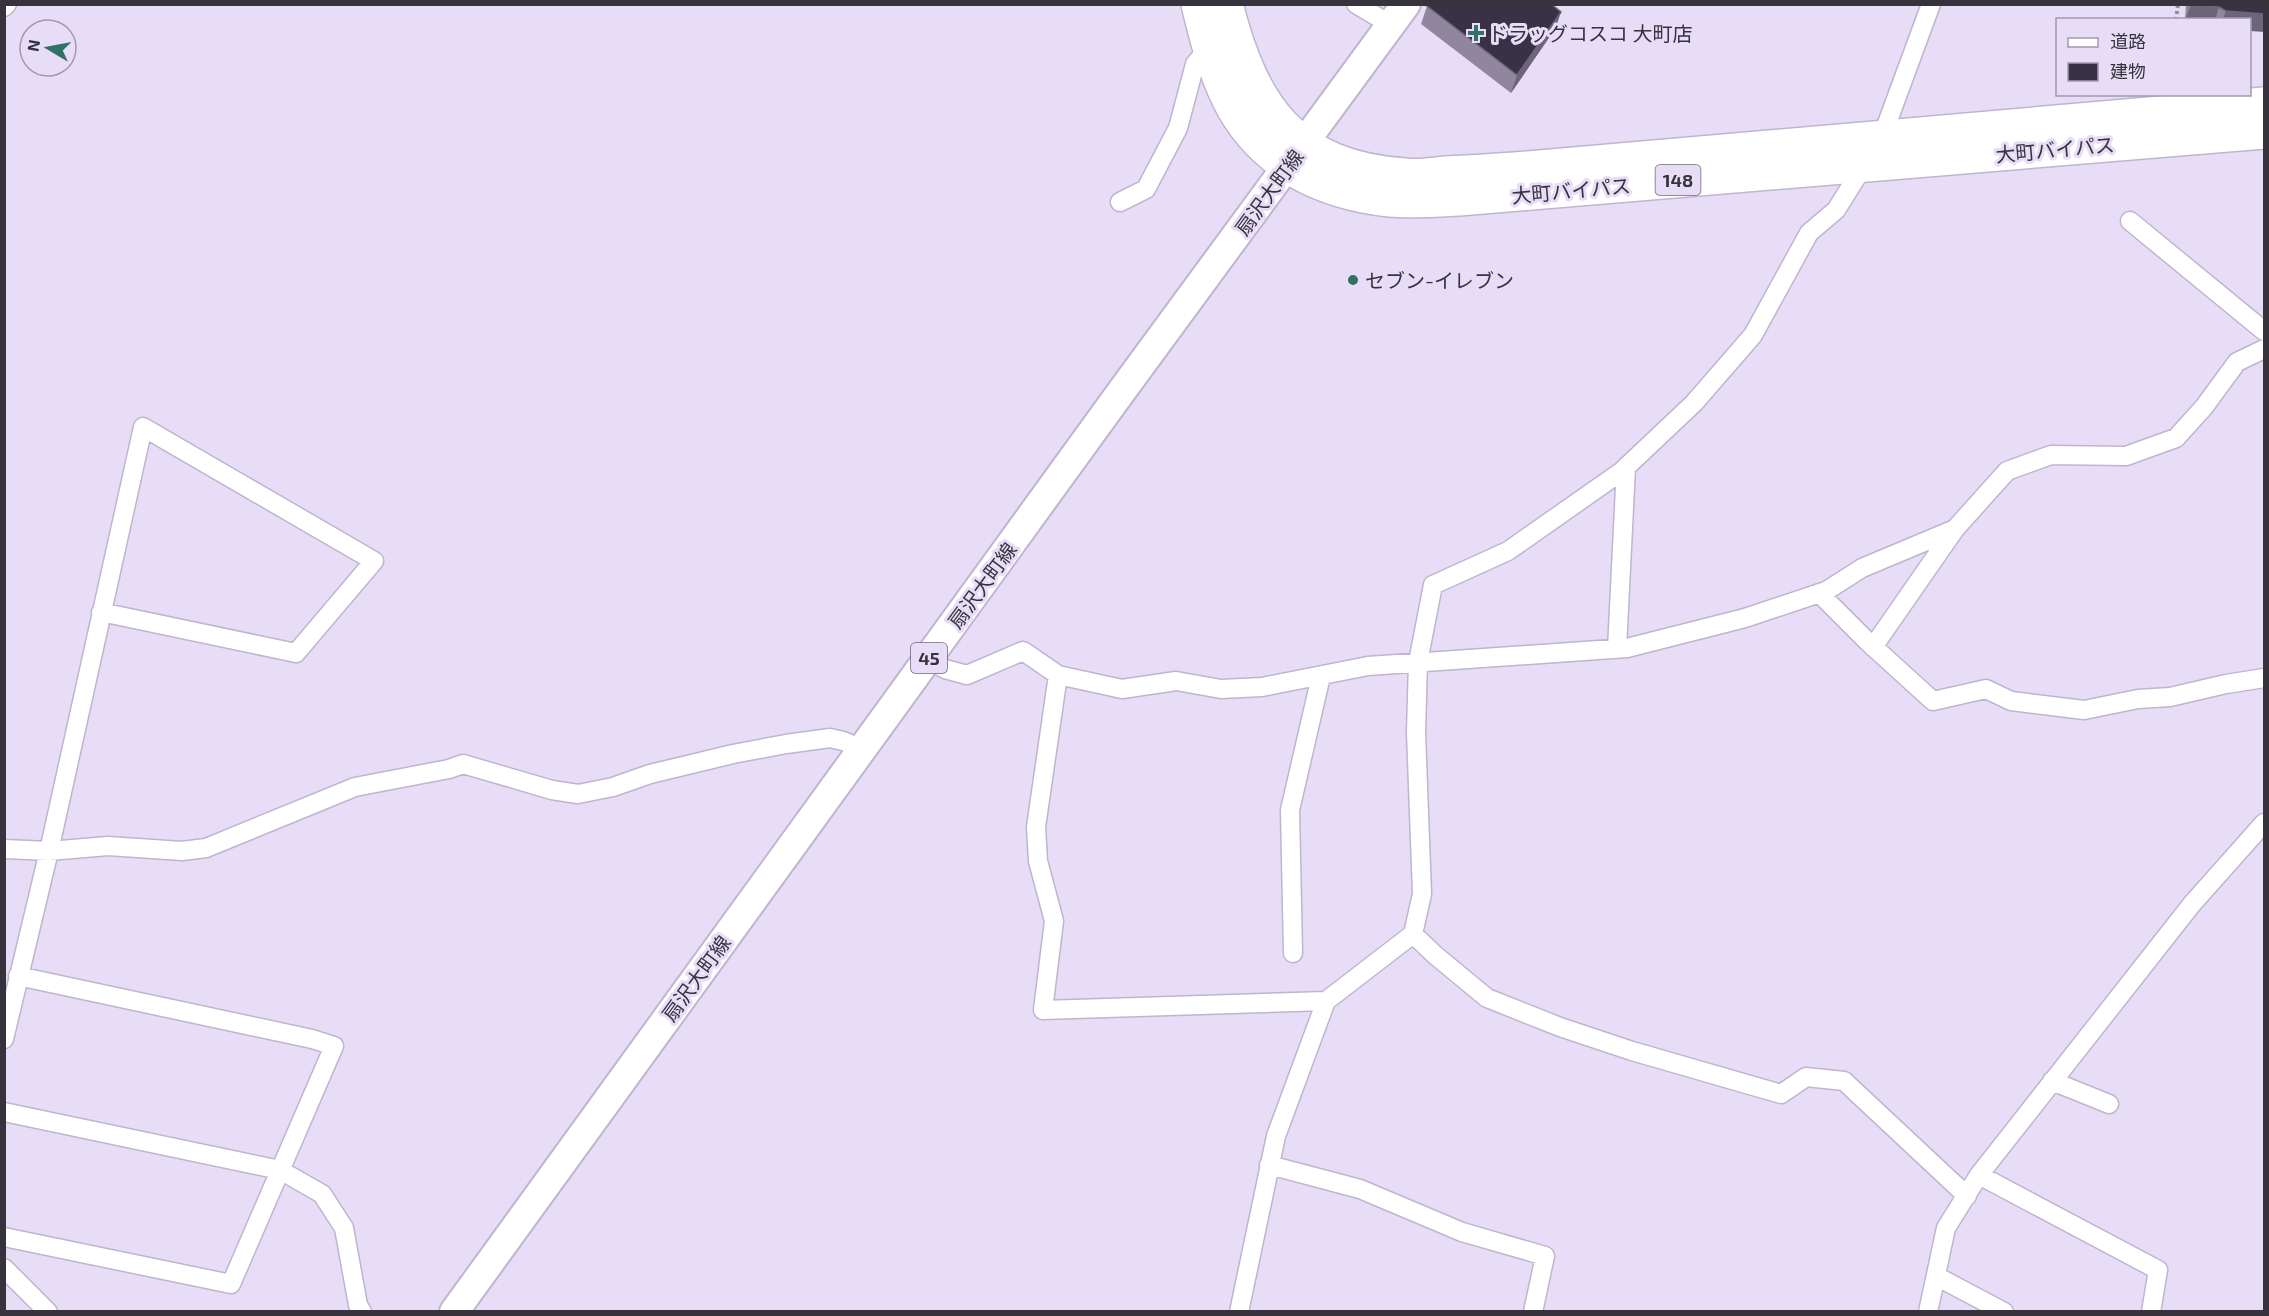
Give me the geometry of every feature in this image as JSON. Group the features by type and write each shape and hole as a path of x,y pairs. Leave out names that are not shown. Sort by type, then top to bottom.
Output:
{"highway":[{"name":"大町バイパス","path":"1198,4 1214,65 1230,102 1246,128 1269,153 1296,156"},
{"name":"大町バイパス","path":"1226,4 1249,77 1267,107 1287,131 1296,156 1338,190 1365,197 1416,201 1459,200 2265,104"},
{"name":"大町バイパス","path":"1873,151 2265,132"}],"main road":[{"name":"扇沢大町線","path":"454,1311 1121,392 1398,15"}],"street":[{"path":"1356,4 1398,15"},
{"path":"1239,1311 1276,1136 1326,1001 1413,934 1422,894 1416,732 1418,662 1433,585 1508,551 1626,467 1694,403 1753,335 1809,233 1836,210 1873,151 1931,4"},
{"path":"1120,202 1146,189 1178,128 1195,64 1209,48"},
{"path":"2130,221 2265,331"},
{"path":"1873,647 1955,529 2007,471 2051,454 2126,456 2176,438 2204,407 2237,362 2265,349"},
{"path":"4,1039 49,851 100,612 143,427 374,561 296,653 100,612"},
{"path":"1617,649 1626,467"},
{"path":"928,659 945,669 967,675 1023,651 1058,675 1122,689 1176,681 1221,689 1262,687 1368,666 1617,649 1745,618 1819,593 1862,568 1955,529"},
{"path":"1819,593 1932,701 1986,689 2011,701 2084,710 2138,699 2170,697 2265,678"},
{"path":"1058,675 1036,827 1038,861 1054,921 1043,1010 1326,1001"},
{"path":"1293,953 1290,810 1321,676"},
{"path":"4,849 49,851 108,846 182,851 206,848 355,787 449,769 463,764 552,790 578,794 613,787 650,774 733,754 786,744 830,738 863,748"},
{"path":"1928,1311 1946,1228 1979,1175 2192,904 2265,823"},
{"path":"1413,934 1487,998 1560,1027 1632,1051 1781,1094 1806,1077 1844,1081 1967,1196"},
{"path":"4,1237 231,1284 334,1046 312,1039 18,976"},
{"path":"2052,1081 2109,1104"},
{"path":"4,1112 280,1170 322,1194 344,1228 358,1305 362,1311"},
{"path":"1269,1165 1360,1190 1462,1232 1545,1256 1533,1311"},
{"path":"1979,1175 2158,1270 2151,1311"},
{"path":"4,1268 48,1311"},
{"path":"1936,1276 2004,1311"}],"building":[{"path":"1428,4 1551,4 1561,12 1517,75 1427,6"},
{"path":"2265,4 2265,14 2191,5"}],"place":[{"name":"ドラッグコスコ 大町店","path":"1476,33"},
{"name":"セブン-イレブン","path":"1353,280"}]}
